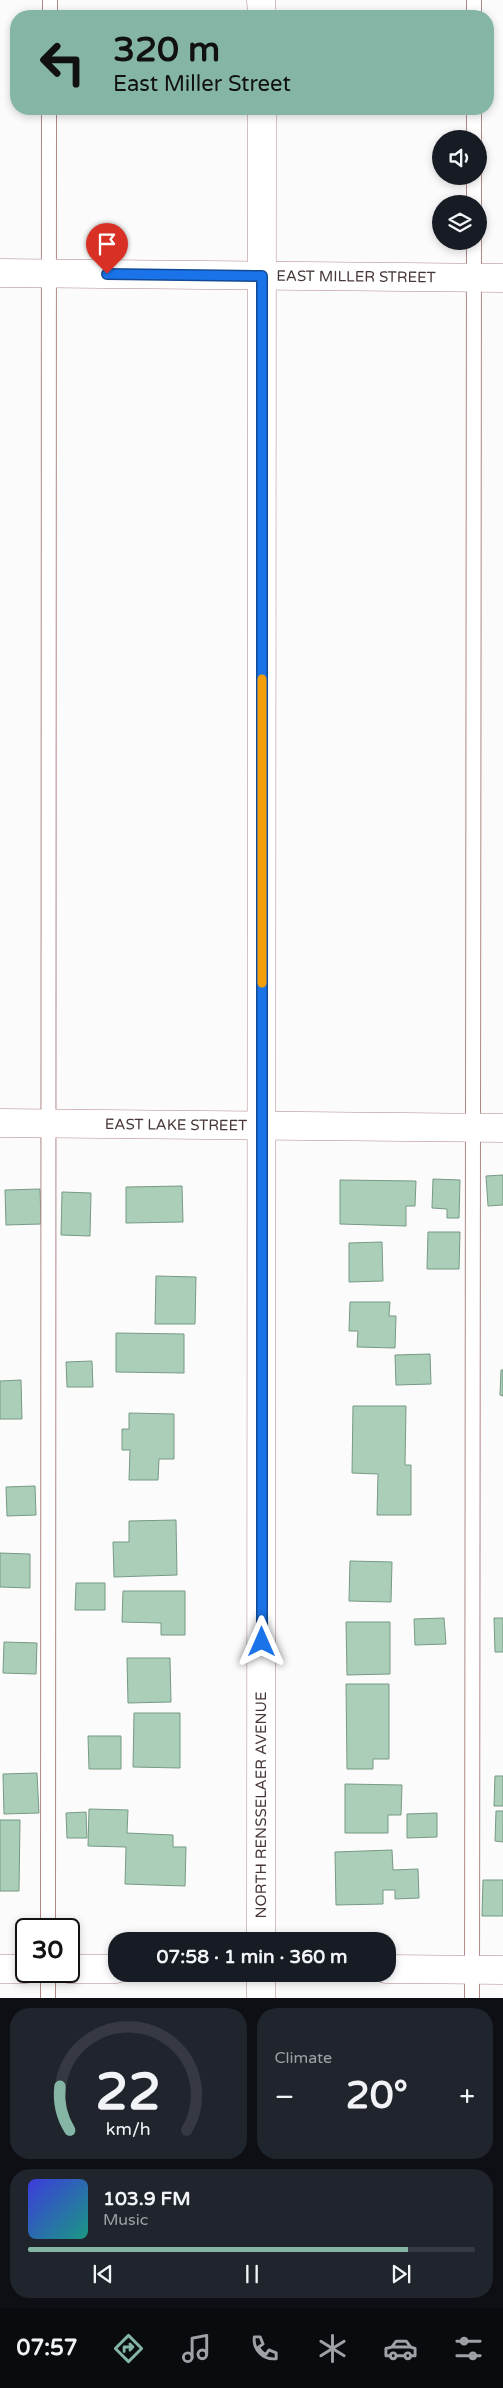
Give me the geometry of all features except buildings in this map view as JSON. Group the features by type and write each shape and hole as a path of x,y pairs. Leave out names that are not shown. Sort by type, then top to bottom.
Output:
{"street":[{"name":"NORTH RENSSELAER AVENUE","path":"261,1932 262,115"},
{"name":"EAST MILLER STREET","path":"0,273 503,278"},
{"name":"EAST LAKE STREET","path":"0,1123 262,1124 503,1128"},
{"path":"0,1969 15,1969"},
{"path":"80,1969 108,1969"},
{"path":"396,1969 503,1970"},
{"path":"261,1982 261,1998"}],"lane":[{"path":"48,1918 50,115"},
{"path":"474,115 474,130"},
{"path":"472,1998 474,250"},
{"path":"48,1983 48,1998"}],"slow traffic":[{"path":"262,679 262,983"}],"route":[{"path":"107,274 262,276 262,1642"}]}
